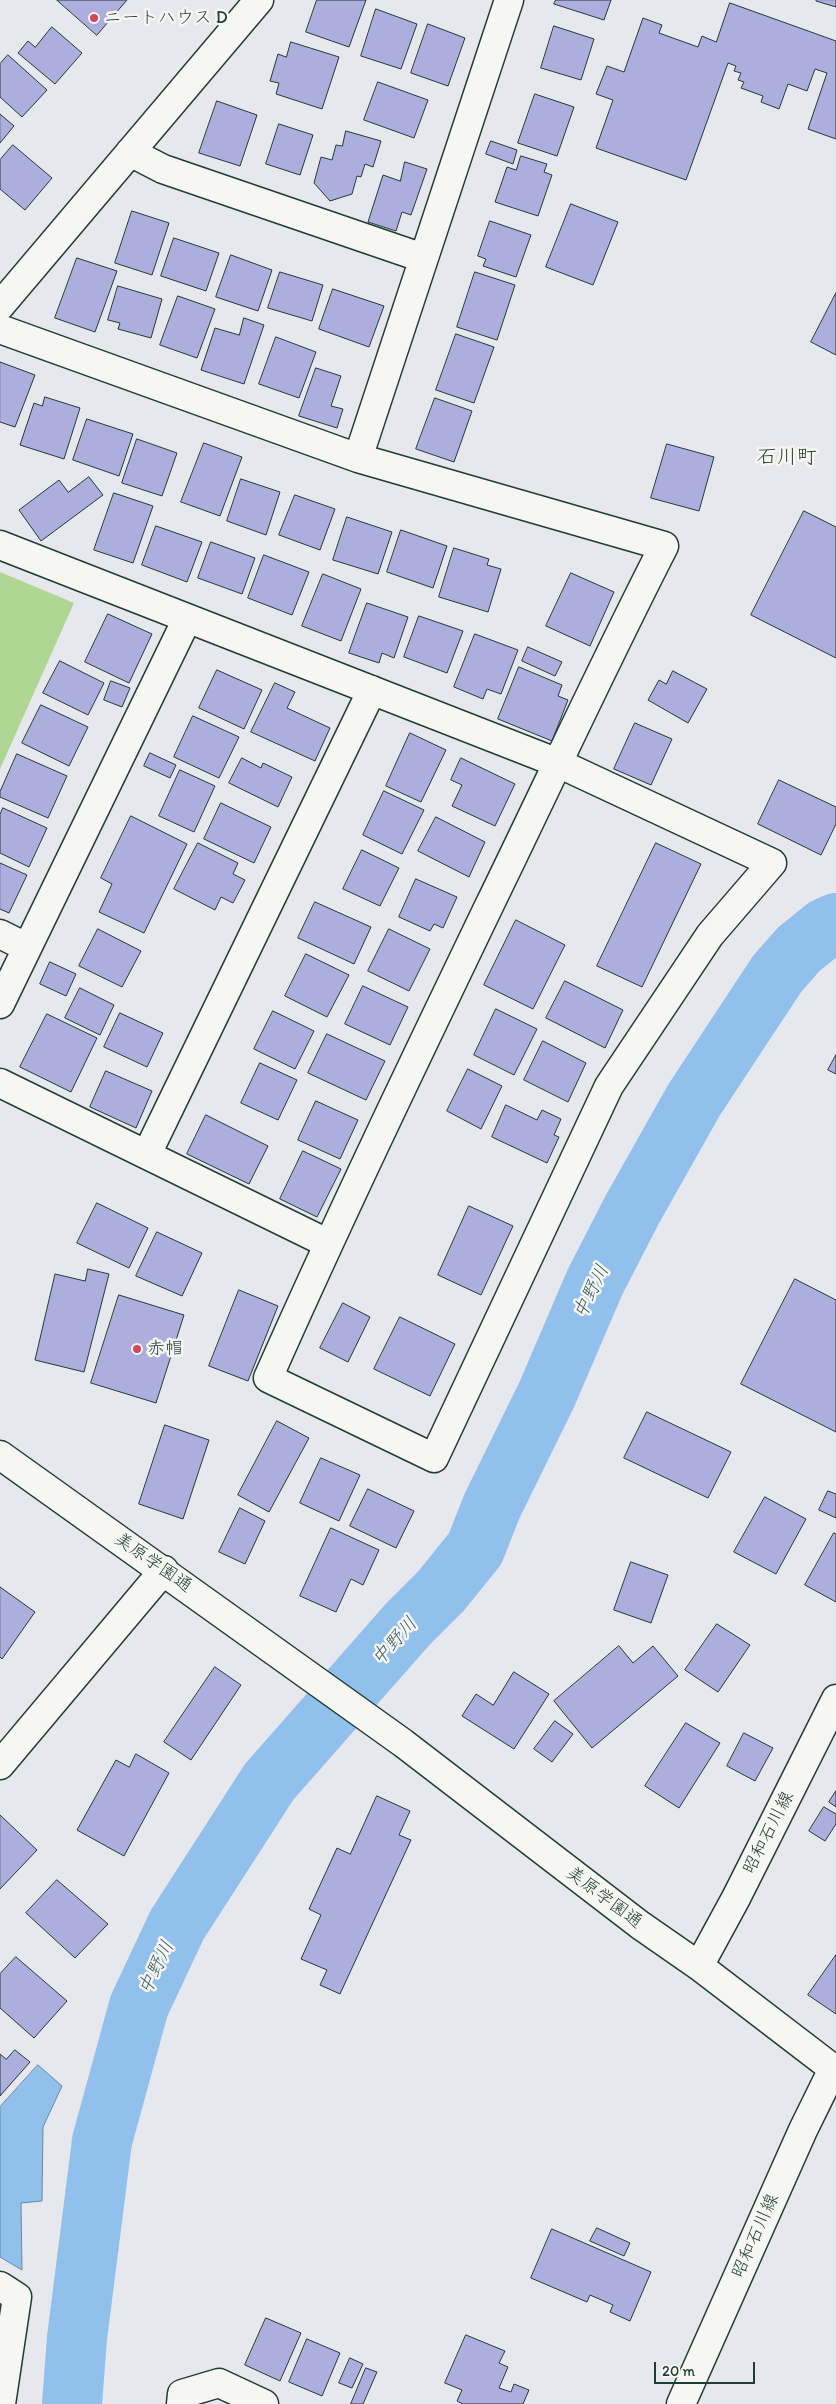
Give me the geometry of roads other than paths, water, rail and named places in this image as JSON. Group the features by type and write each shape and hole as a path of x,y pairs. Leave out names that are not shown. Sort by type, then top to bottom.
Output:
{"street":[{"path":"0,306 259,0"},
{"path":"358,458 509,0"},
{"path":"130,152 163,169 423,258"},
{"path":"0,329 358,458 664,546 558,763 327,1243 268,1378 434,1458 609,1086 710,935 772,863 558,763 0,545"},
{"path":"0,1004 26,947 187,619"},
{"path":"147,1154 372,690"},
{"path":"0,934 26,947"},
{"path":"0,1083 327,1243"},
{"name":"美原学園通","path":"0,1455 164,1570 376,1724 640,1926 699,1966 835,2070"},
{"path":"0,1765 164,1570"},
{"name":"昭和石川線","path":"699,1966 736,1898 836,1699"},
{"name":"昭和石川線","path":"681,2404 802,2130 835,2070"},
{"path":"0,2286 17,2297 1,2404"},
{"path":"181,2404 182,2394 219,2383 264,2404"}],"water":[{"path":"38,2065 62,2086 43,2127 42,2201 21,2203 22,2270 0,2257 0,2107"}],"waterway":[{"name":"中野川","path":"72,2404 77,2338 102,2141 139,2006 177,1925 269,1782 408,1624 441,1591 475,1549 492,1506 547,1394 595,1282 632,1210 694,1100 777,974 799,949 825,928 836,923"}],"place":[{"name":"ニートハウス D","path":"94,18"},
{"name":"赤帽","path":"137,1349"}],"district":[{"name":"石川町","path":"787,458"}]}
